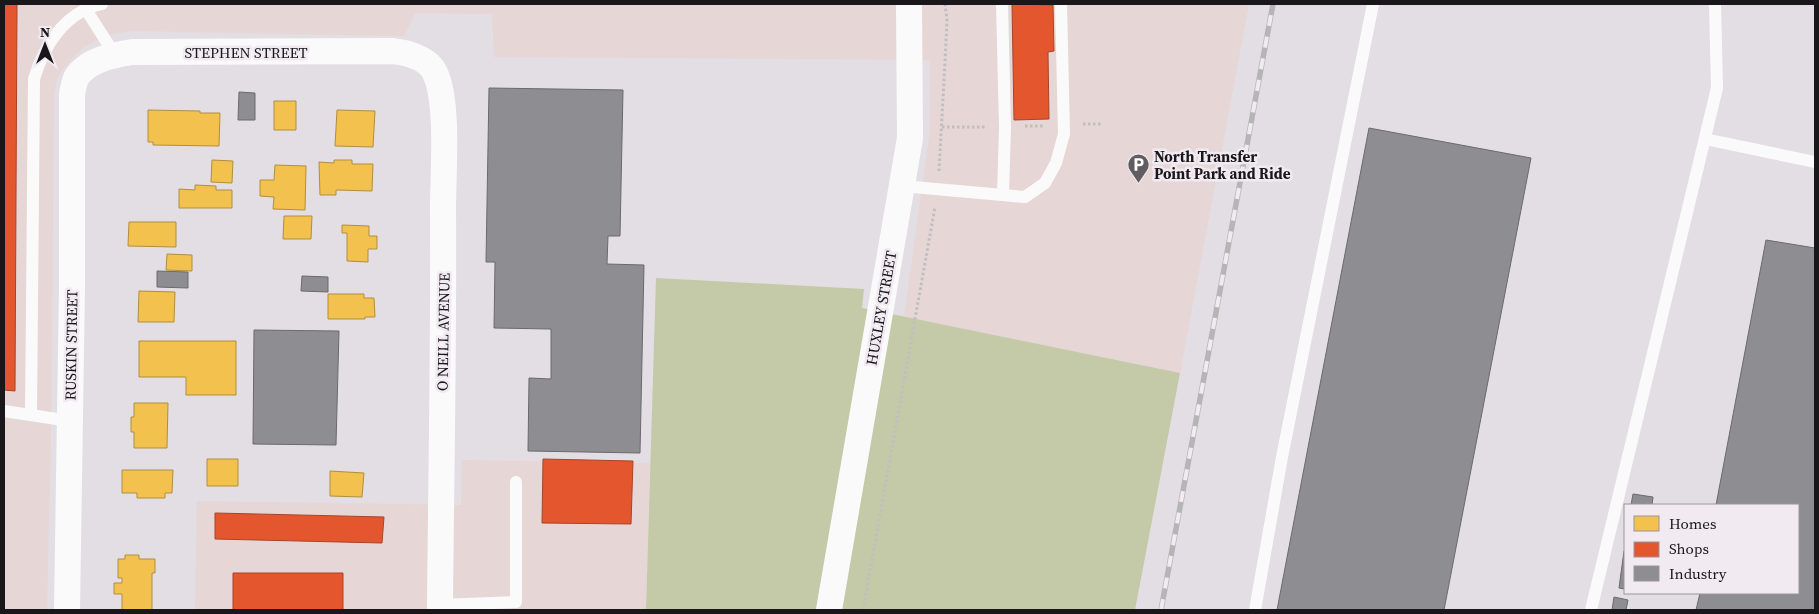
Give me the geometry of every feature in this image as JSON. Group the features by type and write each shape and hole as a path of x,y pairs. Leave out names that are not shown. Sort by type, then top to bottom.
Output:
{"street":[{"name":"HUXLEY STREET","path":"829,610 910,138 909,4"},
{"name":"STEPHEN STREET","path":"75,80 85,69 99,61 115,55 132,52 393,52 416,56 423,60"},
{"name":"O NEILL AVENUE","path":"423,60 435,72 442,97 443,118 444,266 440,608"},
{"name":"RUSKIN STREET","path":"67,610 72,286 72,94 75,80"}],"lane":[{"path":"30,415 34,80 40,59 63,24 85,8 102,4"},
{"path":"1002,4 1005,127 1003,195"},
{"path":"902,186 1025,197 1045,183 1056,163 1064,134 1061,4"},
{"path":"1254,610 1282,457 1373,4"},
{"path":"1591,610 1717,88 1715,4"},
{"path":"85,8 115,55"},
{"path":"1704,139 1815,162"},
{"path":"4,411 70,420"},
{"path":"440,608 516,606 516,482"}],"path":[{"path":"863,610 937,189 945,62 945,4"}],"shaded area":[{"path":"4,4 1249,4 1180,373 904,317 930,130 930,60 494,57 492,14 415,13 404,36 134,31 107,36 85,46 62,70 56,82 54,95 51,436 47,610 4,610"},
{"path":"462,460 650,463 646,610 195,610 197,501 461,505"}],"green space":[{"path":"656,278 864,289 862,308 1180,373 1135,610 646,610"}],"building: Homes":[{"path":"274,101 296,101 296,130 274,130"},
{"path":"148,110 220,113 219,146 153,145 153,142 148,142"},
{"path":"337,110 375,111 373,147 335,146"},
{"path":"212,160 233,161 232,183 211,182"},
{"path":"334,160 352,160 352,164 373,164 372,191 336,190 336,195 320,195 319,162 334,163"},
{"path":"275,165 306,166 305,210 273,209 274,197 260,196 260,180 274,180"},
{"path":"195,185 216,186 216,190 232,190 232,208 179,208 179,189 195,190"},
{"path":"284,216 312,216 311,239 283,239"},
{"path":"129,222 176,222 176,247 128,246"},
{"path":"342,225 369,226 369,236 377,236 377,249 368,249 368,262 347,261 347,233 342,233"},
{"path":"167,254 192,255 192,271 166,270"},
{"path":"139,291 175,292 174,322 138,322"},
{"path":"328,294 364,294 364,298 374,298 375,317 365,317 365,319 328,319"},
{"path":"139,341 236,341 236,395 186,395 186,377 139,377"},
{"path":"134,403 168,403 167,448 134,448 134,432 131,432 131,417 134,417"},
{"path":"207,459 238,459 238,486 207,486"},
{"path":"122,470 173,470 172,493 165,493 165,498 137,498 137,493 122,493"},
{"path":"330,471 364,473 362,497 330,496"},
{"path":"125,555 139,555 139,559 155,559 155,573 152,573 152,610 122,610 122,594 114,594 114,583 122,583 122,578 118,578 118,559 125,559"}],"building: Shops":[{"path":"4,4 17,4 15,391 4,390"},
{"path":"1012,4 1053,5 1054,51 1048,52 1049,119 1014,120"},
{"path":"543,459 633,461 631,524 542,523"},
{"path":"215,513 384,517 382,543 215,539"},
{"path":"233,573 343,573 343,610 233,610"}],"building: Industry":[{"path":"489,88 623,90 620,236 608,236 607,264 644,265 640,453 528,451 529,378 551,379 551,329 494,328 495,262 486,262"},
{"path":"239,92 255,93 255,120 238,120"},
{"path":"1369,128 1531,158 1444,610 1277,610"},
{"path":"1766,240 1815,248 1815,610 1696,610 1700,594 1799,594 1799,504 1716,504"},
{"path":"157,271 188,272 188,288 157,287"},
{"path":"302,276 328,277 328,292 301,291"},
{"path":"254,330 339,331 336,445 253,444"},
{"path":"1633,494 1653,497 1652,504 1631,504"},
{"path":"1624,551 1624,589 1619,588"},
{"path":"1614,597 1628,600 1626,610 1612,610"}],"railway":[{"path":"1161,610 1273,4"}],"place":[{"name":"North Transfer Point Park and Ride","path":"1138,184"}]}
